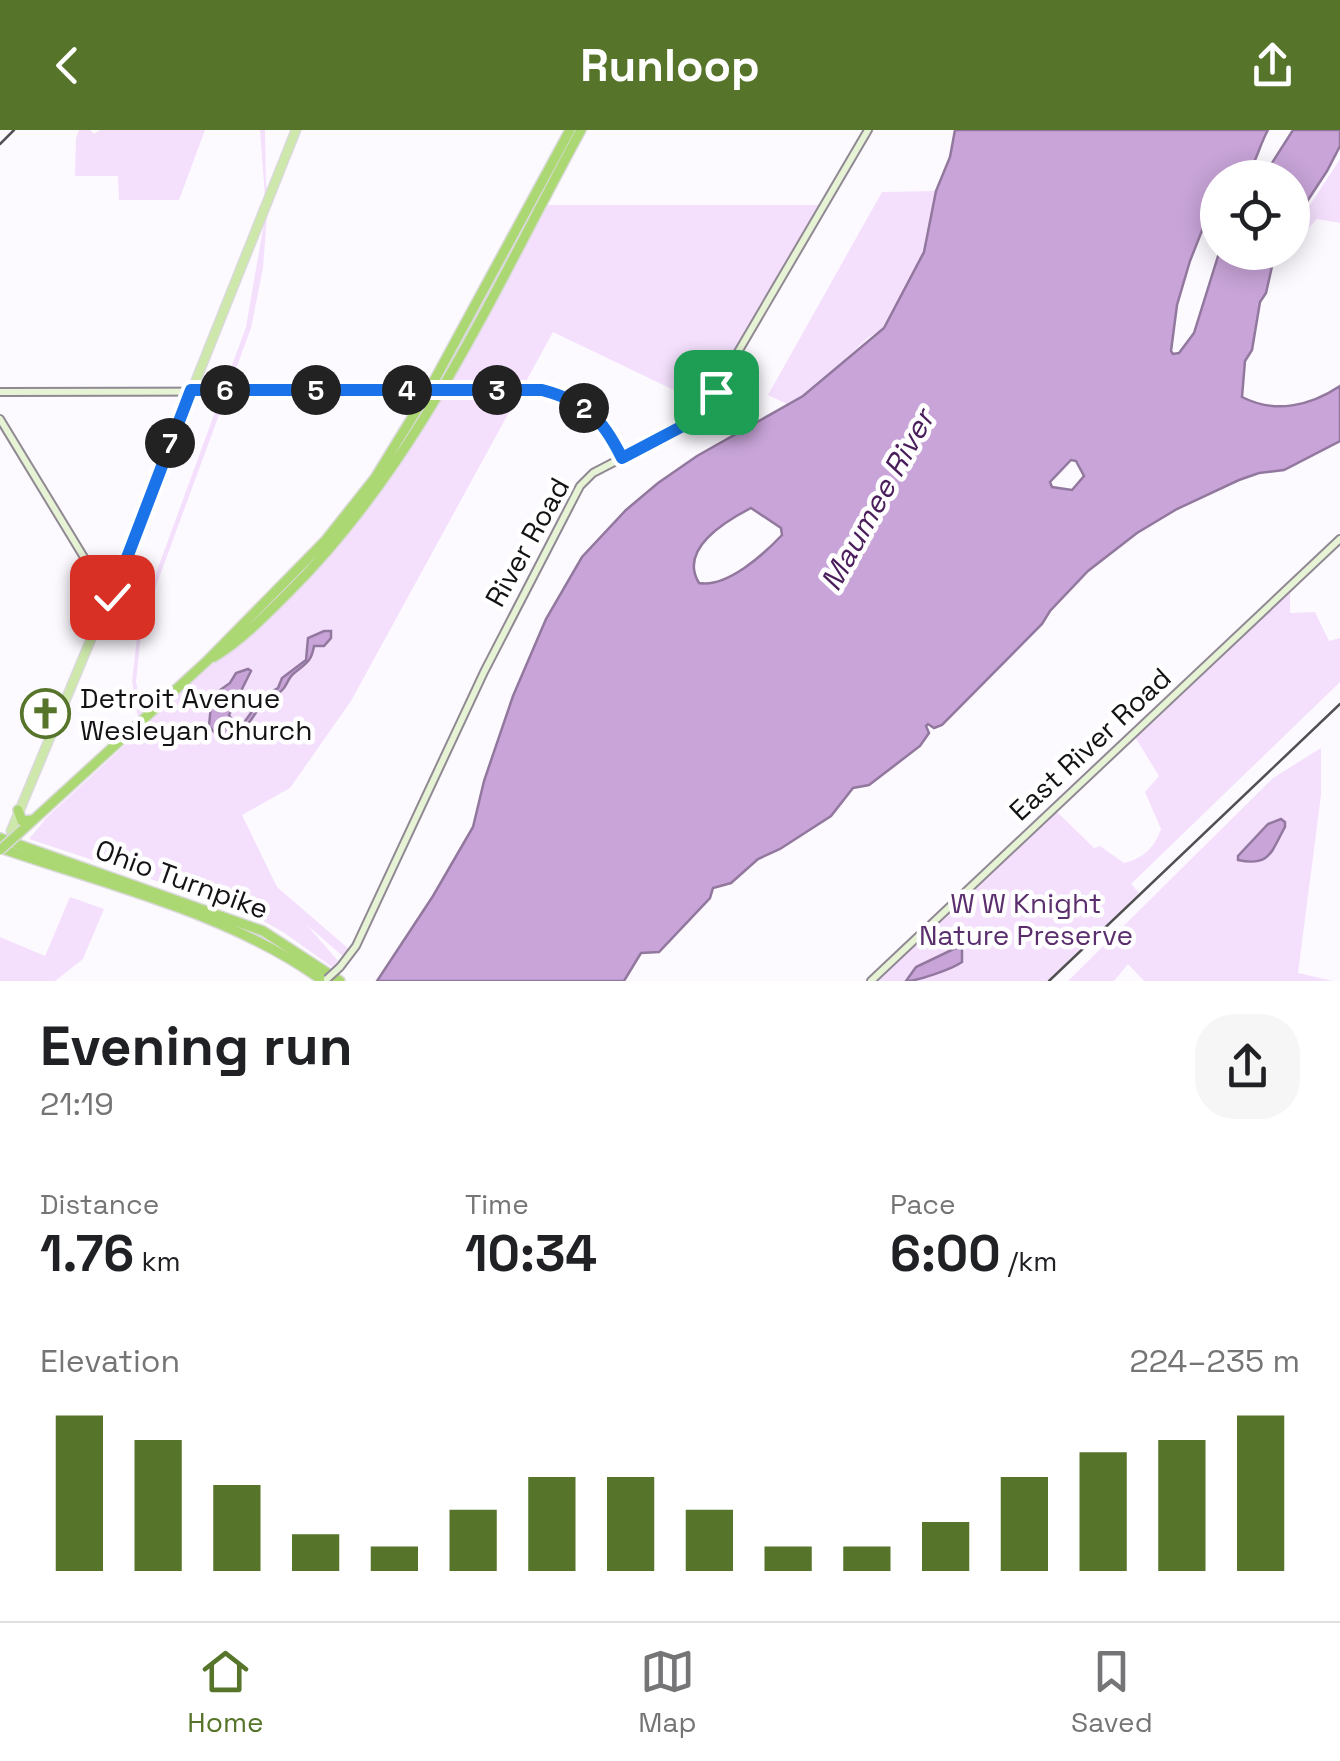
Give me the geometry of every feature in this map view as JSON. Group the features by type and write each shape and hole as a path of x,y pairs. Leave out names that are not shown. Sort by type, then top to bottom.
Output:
{"highway":[{"path":"207,661 258,622 309,572 361,512 408,445 454,346 570,130"},
{"path":"2,845 207,661 335,528 375,478 435,390 581,130"},
{"path":"18,810 22,821 35,819"},
{"name":"Ohio Turnpike","path":"2,845 226,927 324,981"},
{"name":"Ohio Turnpike","path":"2,845 246,924 293,948 340,981"}],"main road":[{"path":"14,832 18,810 102,613 108,589 121,568 296,130"}],"street":[{"name":"River Road","path":"324,981 356,946 484,672 557,528 586,480 691,422 704,410 868,130"},
{"path":"0,392 542,390 590,411 602,421 622,458"},
{"path":"0,420 108,589"},
{"name":"East River Road","path":"871,981 1340,540"}],"green space":[{"path":"79,130 94,134 100,130 205,130 179,200 119,200 118,176 75,176"},
{"path":"260,130 265,130 266,186 274,199 267,216 263,268 251,328 142,624 136,682 146,724 291,595 368,509 451,382 548,205 820,205 705,405 553,332 351,701 290,788 242,815 277,887 350,950 345,958 307,925 338,961 332,967 244,910 29,839 47,817 140,731 132,681 139,620 246,327 266,211"},
{"path":"1340,159 1340,223 1317,219 1310,227 1310,205"},
{"path":"936,191 924,252 884,328 789,405 768,395 882,192"},
{"name":"W W Knight Nature Preserve","path":"1290,591 1290,613 1315,612 1329,641 1340,638 1340,682 1131,884 1139,893 1047,981 874,981 1056,811 1094,848 1100,846 1124,863 1147,851 1161,829 1145,792 1159,776 1135,737"},
{"path":"1321,748 1321,795 1298,973 1333,981 1144,981 1128,964 1114,981 1068,981 1273,778"},
{"path":"70,897 104,909 83,959 55,981 0,981 0,937 45,956"}],"water":[{"name":"Maumee River","path":"955,130 1268,130 1255,160 1200,160 1200,236 1177,305 1171,351 1179,353 1194,333 1214,270 1271,270 1260,302 1252,350 1245,361 1242,397 1267,405 1292,405 1317,399 1340,386 1340,441 1284,470 1239,480 1137,533 1088,571 1042,624 942,725 934,728 928,724 929,733 920,746 869,785 853,788 831,816 758,859 731,883 713,888 710,898 659,952 641,953 624,981 377,981 473,827 513,696 546,619 582,557 658,483 697,456 803,396 884,328 924,252 936,191 950,157","holes":["1071,460 1076,461 1084,476 1072,490 1052,487 1050,482","751,508 781,528 782,535 733,575 699,583 694,571 700,548 729,520"]},
{"path":"1293,130 1340,130 1340,146 1310,197 1310,160 1274,160"},
{"path":"331,631 331,638 324,646 314,646 309,660 281,691 264,701 239,732 219,738 209,726 211,705 236,673 251,671 229,715 243,724 263,696 278,688 282,678 306,660 308,638"},
{"path":"1281,819 1285,827 1268,856 1257,861 1238,860 1268,824"},
{"path":"962,945 962,962 906,981 916,967"}],"railway":[{"path":"0,144 14,130"},
{"path":"1049,981 1340,704"}],"place":[{"name":"Detroit Avenue Wesleyan Church","path":"45,714"}],"route":[{"path":"112,597 191,390 542,390 590,411 606,426 622,458 696,419 716,392"}]}
